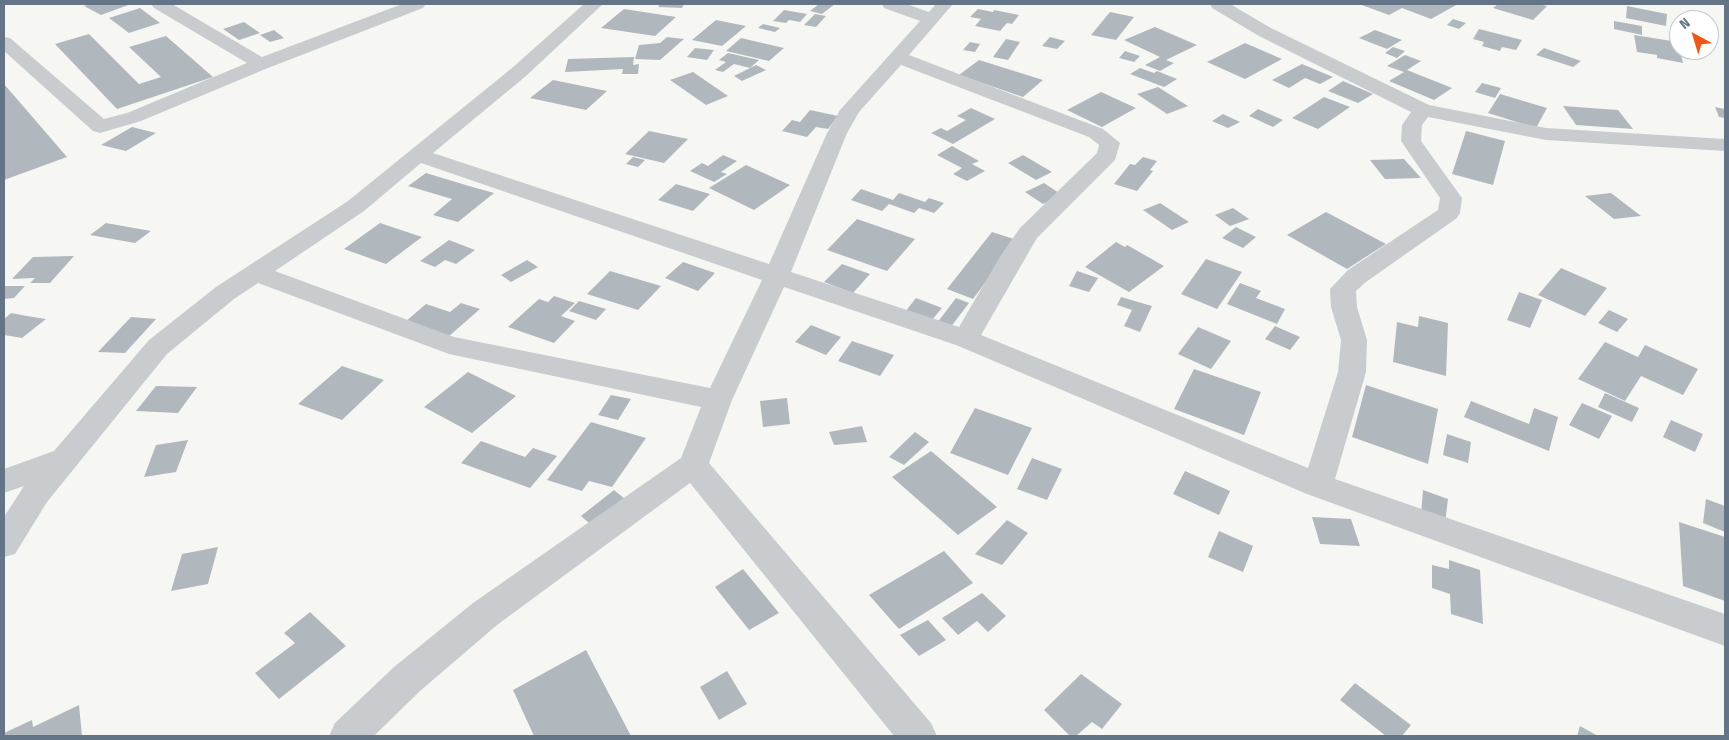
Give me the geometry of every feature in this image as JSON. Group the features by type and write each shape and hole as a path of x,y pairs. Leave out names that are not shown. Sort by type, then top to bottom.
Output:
{"street":[{"path":"160,4 261,64"},
{"path":"4,42 100,127 134,117 261,64 417,4"},
{"path":"4,544 36,493 158,347 225,293 356,206 519,72 594,4"},
{"path":"890,4 938,11"},
{"path":"1218,4 1265,32 1423,110 1546,134 1725,145"},
{"path":"348,736 407,679 485,614 693,465 718,400 777,275 837,133 850,110 938,11"},
{"path":"898,57 1096,133 1110,143 1107,155 1028,233 966,339"},
{"path":"1318,485 1352,372 1354,340 1344,306 1343,289 1357,276 1450,213 1451,198 1411,141 1412,125 1423,110"},
{"path":"418,155 966,339 1318,485 1725,630"},
{"path":"255,273 449,345 718,400"},
{"path":"4,481 64,459"},
{"path":"693,465 918,736"}],"building":[{"path":"91,4 131,4 101,15 84,6"},
{"path":"660,4 684,4 682,8 658,7"},
{"path":"819,4 835,4 822,14 810,11"},
{"path":"1359,4 1458,4 1431,19 1402,8 1389,15"},
{"path":"1498,4 1538,4 1547,6 1533,20 1493,8"},
{"path":"1627,6 1667,14 1666,26 1626,18"},
{"path":"140,8 160,23 129,33 109,18"},
{"path":"624,9 676,17 655,36 601,28"},
{"path":"978,9 1019,15 1012,24 1007,23 1000,31 975,26 981,19 970,17"},
{"path":"784,10 807,14 800,22 789,20 786,23 773,21"},
{"path":"1110,12 1134,17 1116,40 1091,35"},
{"path":"815,14 826,16 816,27 804,25"},
{"path":"1453,19 1466,23 1459,29 1447,25"},
{"path":"716,20 746,26 722,46 692,40"},
{"path":"1614,21 1642,26 1642,35 1614,29"},
{"path":"244,22 260,33 239,40 223,29"},
{"path":"763,24 780,28 775,32 758,28"},
{"path":"1155,27 1197,45 1166,60 1174,63 1160,71 1145,65 1160,57 1124,40"},
{"path":"1479,29 1522,40 1516,50 1502,47 1500,51 1482,46 1484,42 1473,39"},
{"path":"274,30 284,38 270,42 260,35"},
{"path":"1375,30 1402,40 1387,49 1359,38"},
{"path":"89,34 139,84 161,77 129,47 166,36 213,77 117,109 55,44"},
{"path":"1634,35 1669,41 1669,60 1682,60 1683,63 1657,58 1657,55 1637,52"},
{"path":"667,37 684,39 660,60 635,59 639,45 660,43"},
{"path":"1050,37 1065,41 1057,49 1042,46"},
{"path":"741,38 784,48 769,61 726,51"},
{"path":"1006,39 1020,42 1008,60 993,57"},
{"path":"970,42 980,44 975,52 963,50"},
{"path":"1245,43 1282,59 1245,79 1207,62"},
{"path":"1393,47 1405,51 1397,58 1385,53"},
{"path":"695,48 714,50 707,60 687,57"},
{"path":"1544,48 1581,61 1573,67 1536,55"},
{"path":"1125,51 1140,56 1134,62 1119,58"},
{"path":"728,53 759,60 750,68 734,64 723,72 715,70 726,62 719,60"},
{"path":"1405,55 1421,61 1407,70 1452,88 1434,100 1389,81 1404,72 1387,66"},
{"path":"634,57 633,65 639,64 638,74 622,74 623,69 565,72 568,59"},
{"path":"979,60 1043,80 1023,97 959,75"},
{"path":"1302,64 1333,77 1320,84 1305,78 1289,88 1272,80"},
{"path":"756,65 766,70 742,81 734,76"},
{"path":"1140,68 1154,73 1157,71 1177,79 1164,87 1130,74"},
{"path":"693,72 728,96 706,105 670,80"},
{"path":"553,80 607,91 586,110 530,98"},
{"path":"1343,81 1373,94 1358,103 1328,91"},
{"path":"1482,83 1501,88 1495,98 1475,92"},
{"path":"4,84 67,157 4,180"},
{"path":"1158,87 1188,106 1167,114 1137,94"},
{"path":"1101,92 1136,108 1102,127 1067,110"},
{"path":"1500,94 1547,108 1536,128 1488,113"},
{"path":"1324,97 1350,107 1318,129 1292,118"},
{"path":"1563,106 1618,110 1633,129 1576,125"},
{"path":"1715,107 1725,109 1725,118 1719,117"},
{"path":"971,108 995,119 953,144 931,133 941,128 947,131 966,120 957,116"},
{"path":"1258,109 1283,120 1273,127 1249,116"},
{"path":"810,110 838,116 828,129 816,127 807,137 782,131 792,120 800,122"},
{"path":"1223,114 1240,122 1228,128 1212,121"},
{"path":"132,127 156,133 126,151 101,145"},
{"path":"649,131 688,139 664,163 625,154"},
{"path":"1466,131 1505,141 1493,185 1452,174"},
{"path":"952,146 979,161 972,164 985,171 967,181 953,174 962,168 937,155"},
{"path":"723,155 737,161 721,172 727,174 714,182 690,171 702,163 708,166"},
{"path":"1023,155 1052,172 1036,180 1008,163"},
{"path":"633,157 645,160 638,167 626,164"},
{"path":"1143,157 1157,161 1150,170 1153,171 1137,191 1114,184 1130,164 1135,165"},
{"path":"1404,159 1421,178 1385,179 1370,160"},
{"path":"746,165 790,185 754,210 709,188"},
{"path":"426,173 494,193 458,222 433,215 452,199 408,186"},
{"path":"1044,183 1062,195 1043,204 1025,192"},
{"path":"676,184 710,194 693,211 658,200"},
{"path":"861,189 893,200 899,193 925,202 929,198 944,203 934,213 919,208 914,213 889,204 882,211 851,200"},
{"path":"1611,193 1641,216 1614,219 1585,196"},
{"path":"1160,203 1189,222 1172,230 1143,210"},
{"path":"1233,208 1249,219 1230,226 1215,215"},
{"path":"1326,212 1386,244 1347,269 1287,235"},
{"path":"857,219 915,239 887,271 827,250"},
{"path":"106,223 151,231 135,243 90,235"},
{"path":"380,223 422,237 386,264 344,249"},
{"path":"1236,227 1256,237 1243,248 1222,238"},
{"path":"992,232 1017,240 973,299 947,289"},
{"path":"449,240 475,250 456,264 445,260 435,267 420,261"},
{"path":"1116,242 1125,247 1127,245 1164,266 1129,292 1085,267"},
{"path":"74,256 50,283 30,283 35,278 12,279 33,257"},
{"path":"1206,259 1242,272 1217,309 1181,294"},
{"path":"527,260 538,267 511,282 501,275"},
{"path":"683,262 715,273 698,291 665,278"},
{"path":"842,264 870,274 853,293 824,282"},
{"path":"1561,268 1607,288 1585,316 1538,295"},
{"path":"610,271 661,286 638,310 587,294"},
{"path":"1077,271 1098,278 1089,292 1069,286"},
{"path":"1240,283 1261,291 1256,298 1285,309 1277,324 1227,304"},
{"path":"4,286 25,286 14,298 4,299"},
{"path":"1519,292 1542,300 1530,328 1507,320"},
{"path":"554,296 575,303 561,316 575,321 554,343 508,327 539,299 548,302"},
{"path":"1121,297 1152,306 1140,332 1124,326 1132,310 1117,305"},
{"path":"916,298 942,308 930,322 905,312"},
{"path":"956,298 969,303 950,328 937,323"},
{"path":"579,301 606,309 596,320 569,311"},
{"path":"461,303 480,309 448,337 405,322 426,304 450,312"},
{"path":"1609,310 1628,319 1617,332 1598,323"},
{"path":"11,313 46,319 22,338 4,335 4,319"},
{"path":"1419,316 1448,323 1446,376 1393,362 1397,322 1418,327"},
{"path":"131,317 156,319 125,353 98,352"},
{"path":"811,325 841,337 826,355 795,342"},
{"path":"1275,326 1300,337 1290,350 1265,339"},
{"path":"1198,327 1231,341 1211,369 1178,354"},
{"path":"852,341 894,355 880,376 838,361"},
{"path":"1605,342 1638,357 1645,345 1698,369 1683,395 1641,376 1625,401 1578,379"},
{"path":"342,366 384,380 342,420 298,404"},
{"path":"1194,369 1261,392 1244,435 1174,409"},
{"path":"468,372 516,396 472,433 424,407"},
{"path":"1366,385 1438,409 1428,464 1352,437"},
{"path":"156,386 197,387 178,413 136,411"},
{"path":"1605,393 1639,408 1632,422 1598,407"},
{"path":"611,395 631,399 618,420 598,415"},
{"path":"787,398 790,424 763,427 760,401"},
{"path":"1471,401 1529,424 1534,408 1558,417 1549,451 1464,417"},
{"path":"1582,403 1612,416 1599,439 1569,425"},
{"path":"975,408 1032,428 1008,475 950,453"},
{"path":"1671,420 1703,434 1695,452 1663,437"},
{"path":"591,422 646,438 612,487 589,481 582,491 547,480"},
{"path":"862,426 867,442 834,445 829,432"},
{"path":"915,432 929,442 904,465 889,457"},
{"path":"1447,434 1471,442 1468,463 1443,455"},
{"path":"188,440 176,472 144,477 156,445"},
{"path":"481,441 525,457 533,448 557,456 530,488 461,463"},
{"path":"931,451 997,507 958,535 892,477"},
{"path":"1032,458 1062,469 1047,500 1017,489"},
{"path":"1185,471 1230,491 1219,515 1173,494"},
{"path":"614,490 630,503 596,529 581,516"},
{"path":"1423,490 1448,499 1445,523 1421,515"},
{"path":"1706,499 1725,506 1725,532 1703,523"},
{"path":"1312,517 1351,519 1360,546 1320,544"},
{"path":"1007,520 1028,533 1002,565 975,554"},
{"path":"1679,522 1725,537 1725,601 1683,586"},
{"path":"1219,531 1253,546 1243,572 1208,557"},
{"path":"218,547 208,584 171,591 182,554"},
{"path":"944,551 973,583 899,629 869,595"},
{"path":"1449,560 1480,570 1483,624 1451,614 1450,594 1432,588 1432,565 1449,569"},
{"path":"743,569 779,613 749,630 715,587"},
{"path":"982,593 1006,616 988,632 977,621 958,635 942,618"},
{"path":"310,612 346,646 279,699 255,673 295,643 284,633"},
{"path":"928,620 946,640 919,656 900,635"},
{"path":"586,650 631,736 534,736 513,690"},
{"path":"727,671 747,704 719,720 700,687"},
{"path":"1081,674 1122,704 1102,729 1092,722 1076,736 1070,736 1044,710"},
{"path":"1355,683 1411,725 1402,736 1386,736 1340,700"},
{"path":"79,705 82,736 4,736 4,733 32,720 33,727"},
{"path":"1580,726 1598,736 1577,736"}]}
